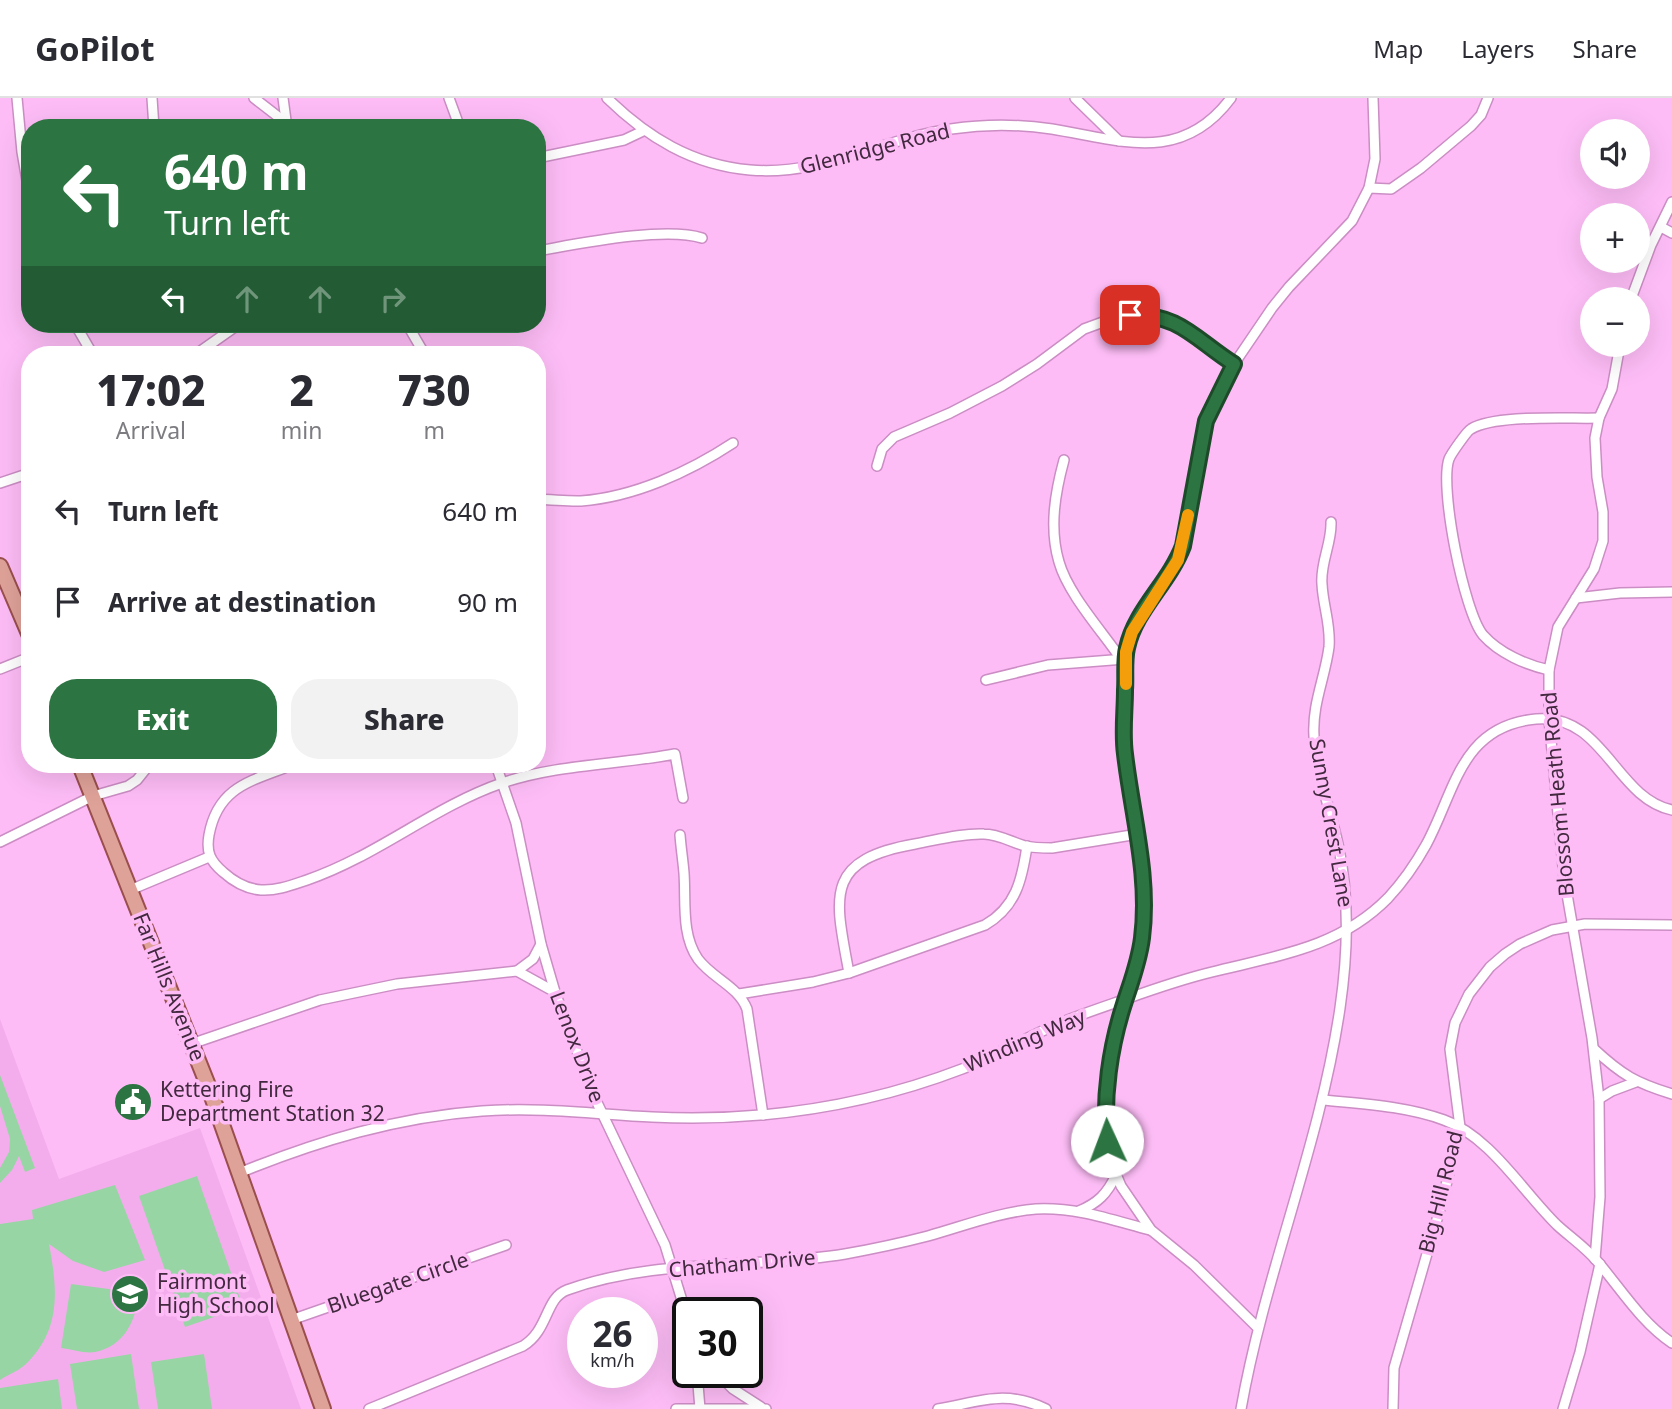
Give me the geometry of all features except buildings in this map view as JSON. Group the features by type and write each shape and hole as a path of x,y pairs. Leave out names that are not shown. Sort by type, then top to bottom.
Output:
{"main road":[{"path":"0,566 21,615"},
{"name":"Far Hills Avenue","path":"83,773 191,1044 323,1409"}],"street":[{"path":"17,98 21,141"},
{"path":"152,98 153,119"},
{"path":"254,98 279,119"},
{"path":"283,98 285,119"},
{"path":"449,98 457,119"},
{"name":"Glenridge Road","path":"607,98 643,131 675,149 719,165 773,171 816,167 914,137 979,126 1025,126 1148,144 1178,138 1203,125 1231,98"},
{"path":"1075,98 1119,141"},
{"path":"1258,1328 1194,1265 1150,1230 1116,1175 1107,1141 1105,1109 1114,1049 1142,937 1138,834 1125,755 1124,659 1132,632 1178,560 1183,546 1206,421 1234,364 1289,287 1352,221 1369,188 1375,159 1373,98"},
{"path":"1369,188 1391,189 1421,168 1471,127 1481,115 1489,98"},
{"path":"546,156 624,140 643,131"},
{"path":"1635,287 1651,245 1672,202"},
{"path":"1661,227 1672,233"},
{"path":"546,250 681,233 702,237"},
{"path":"877,466 882,449 894,437 950,413 1002,386 1084,329 1114,318 1144,314 1171,320 1234,364"},
{"path":"207,346 224,333"},
{"name":"Blossom Heath Road","path":"1563,1409 1583,1341 1597,1261 1600,1197 1599,1098 1594,1049 1571,925 1549,719 1549,670 1558,627 1594,569 1603,541 1603,512 1594,453 1599,418 1612,389 1618,357"},
{"path":"1549,670 1534,667 1506,653 1485,637 1476,625 1465,591 1447,496 1449,458 1471,429 1499,421 1599,418"},
{"path":"546,499 583,500 627,492 691,468 733,443"},
{"path":"1064,460 1054,516 1059,565 1080,601 1124,659"},
{"path":"0,483 21,476"},
{"name":"Sunny Crest Lane","path":"1241,1409 1258,1328 1323,1100 1340,1006 1348,928 1342,866 1314,735 1315,702 1329,646 1322,574 1330,543 1331,522"},
{"path":"1576,598 1672,592"},
{"path":"986,680 1048,665 1124,659"},
{"path":"0,669 21,661"},
{"name":"Winding Way","path":"239,1173 356,1132 433,1116 519,1109 683,1118 763,1115 850,1102 926,1082 1005,1050 1066,1021 1126,999 1208,973 1321,944 1348,928 1389,897 1427,844 1452,781 1470,754 1483,741 1504,727 1533,719 1549,719"},
{"path":"1549,719 1567,724 1589,737 1643,797 1672,810"},
{"path":"546,771 634,762 675,754 683,798"},
{"path":"0,842 93,796 128,786 144,773"},
{"path":"272,773 241,785 226,796 213,818 207,847 209,857 228,876 251,888 273,890 346,865 454,804 502,783 537,773"},
{"name":"Lenox Drive","path":"499,773 516,823 541,944 555,992 602,1113 628,1170 645,1199 681,1297"},
{"path":"849,973 839,904 843,883 865,858 902,846 982,834 991,834 1027,846 1052,848 1138,834"},
{"path":"680,835 690,941 695,953 709,971 739,994 747,1009 763,1115"},
{"path":"739,994 800,985 849,973 985,925 1008,907 1019,886 1027,846"},
{"path":"130,890 209,857"},
{"name":"Big Hill Road","path":"1393,1409 1394,1368 1442,1202 1460,1127 1450,1049 1455,1023 1468,994 1490,967 1520,944 1552,930 1571,925 1672,925"},
{"path":"191,1044 281,1012 359,991 440,978 517,971 533,958 541,944"},
{"path":"517,971 555,992"},
{"path":"1594,1049 1623,1075 1672,1094"},
{"path":"1599,1098 1636,1082"},
{"path":"1323,1100 1412,1111 1460,1127 1491,1152 1556,1223 1597,1261 1649,1325 1672,1343"},
{"path":"1079,1211 1103,1197 1116,1175"},
{"name":"Chatham Drive","path":"369,1409 531,1341 542,1327 554,1299 565,1290 630,1275 823,1257 880,1247 1016,1212 1059,1209 1079,1211 1150,1230"},
{"name":"Bluegate Circle","path":"291,1320 506,1245"},
{"path":"698,1388 700,1408"},
{"path":"733,1388 765,1409"},
{"path":"938,1409 996,1397 1025,1400 1046,1409"},
{"path":"676,1409 765,1409"}],"shaded area":[{"name":"Fairmont High School","path":"0,1019 59,1179 200,1128 301,1409 0,1409"}],"green space":[{"path":"0,1075 35,1168 25,1172 19,1156 12,1170 0,1183 0,1168 9,1152 10,1139 0,1106"},
{"path":"197,1176 243,1307 185,1327 139,1196"},
{"path":"115,1185 145,1260 104,1272 73,1261 49,1244 55,1291 52,1321 47,1335 25,1365 0,1380 0,1224 33,1219 32,1210"},
{"path":"71,1284 139,1293 132,1322 114,1344 95,1352 61,1348"},
{"path":"131,1354 139,1409 77,1409 70,1364"},
{"path":"204,1354 212,1409 158,1409 151,1362"},
{"path":"58,1379 62,1409 0,1409 0,1388"}],"slow traffic":[{"path":"1126,684 1126,652 1132,632 1178,560 1188,515"}],"place":[{"name":"Kettering Fire Department Station 32","path":"133,1102"},
{"name":"Fairmont High School","path":"130,1294"}],"route":[{"path":"1107,1141 1105,1109 1111,1062 1142,937 1142,871 1125,755 1126,652 1140,616 1178,560 1183,546 1206,421 1234,364 1171,320 1144,314 1130,315"}]}
